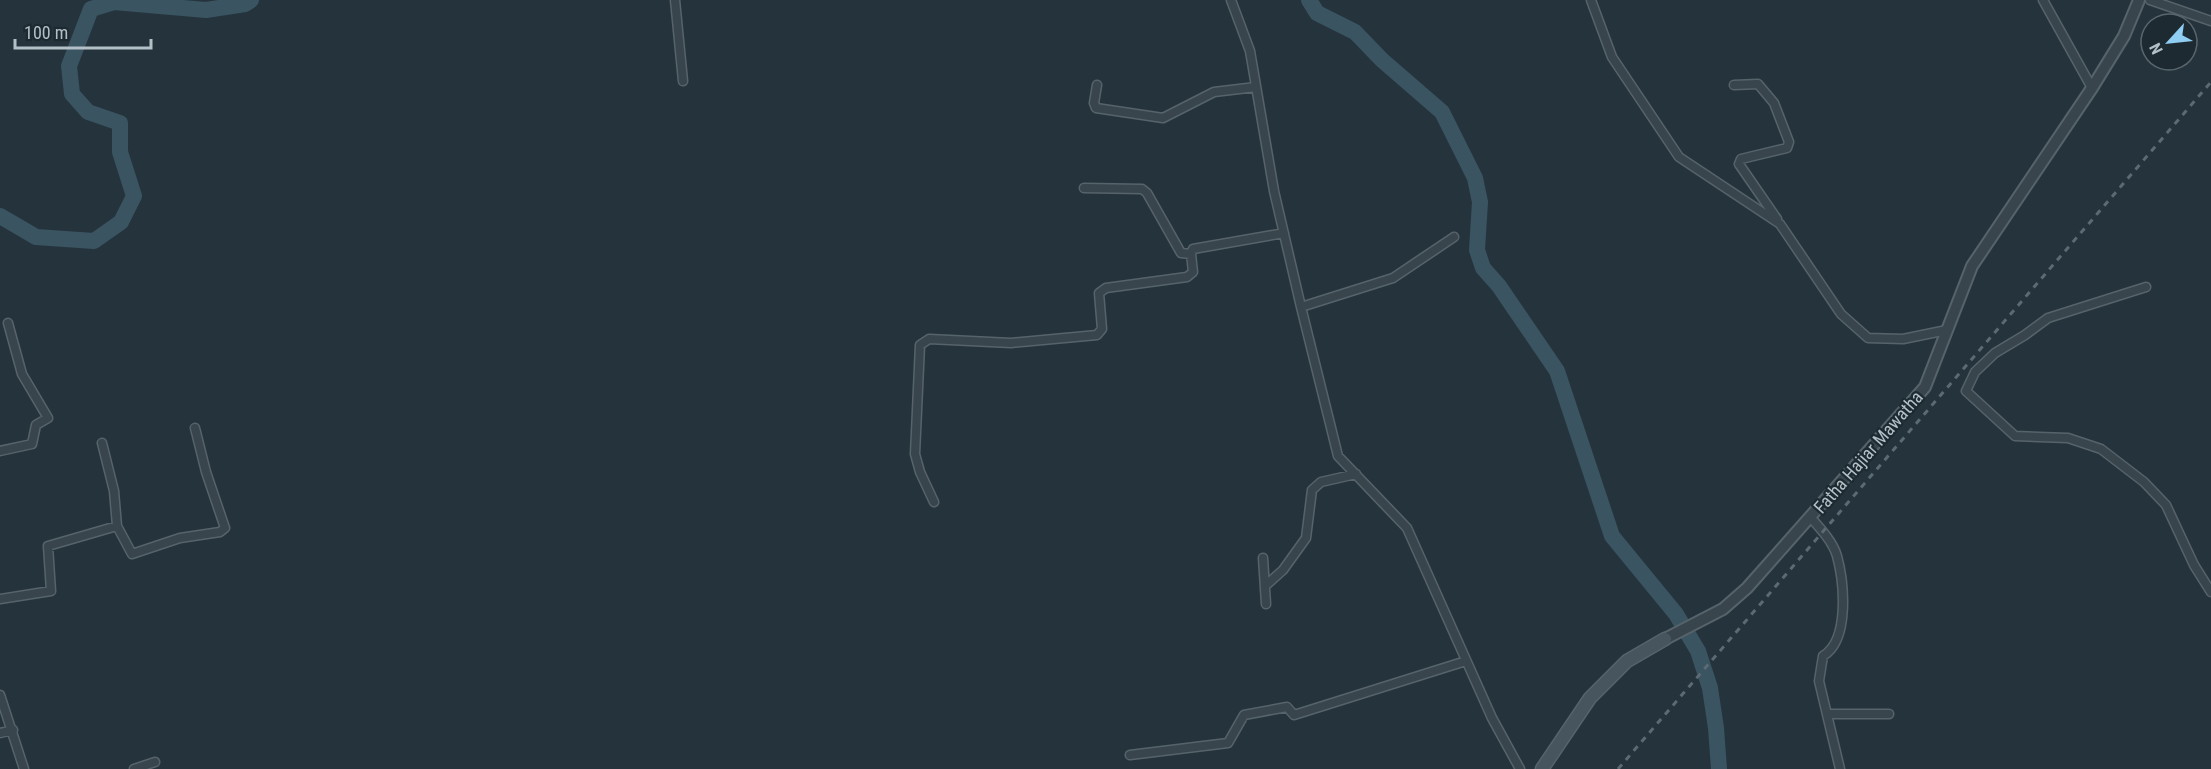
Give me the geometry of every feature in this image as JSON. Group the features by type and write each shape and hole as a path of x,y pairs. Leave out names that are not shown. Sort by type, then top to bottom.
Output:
{"main road":[{"path":"1542,769 1590,698 1627,661 1665,639"}],"street":[{"path":"675,0 683,81"},
{"path":"1231,0 1250,51 1274,191 1338,456 1407,528 1492,718 1520,769"},
{"path":"1591,0 1612,57 1679,157 1780,224"},
{"path":"2043,0 2092,88"},
{"name":"Fatha Hajiar Mawatha","path":"1665,639 1723,609 1747,588 1925,387 1972,266 2092,88 2124,36 2139,0"},
{"path":"2150,0 2211,21"},
{"path":"1734,85 1758,84 1774,103 1789,142 1787,147 1741,159 1738,164 1841,314 1868,338 1903,339 1947,330"},
{"path":"1097,85 1094,102 1096,108 1163,118 1214,92 1256,87"},
{"path":"1084,188 1142,189 1147,193 1181,253 1191,254"},
{"path":"934,502 920,472 915,454 920,345 929,339 1011,343 1097,335 1102,329 1098,293 1106,288 1187,277 1193,272 1191,254 1193,249 1284,233"},
{"path":"1301,307 1393,278 1454,237"},
{"path":"2146,287 2048,318 2025,335 1995,352 1975,372 1966,391 2015,436 2068,438 2101,449 2144,482 2166,505 2194,565 2211,592"},
{"path":"0,451 33,444 36,425 48,418 22,374 8,322"},
{"path":"102,443 114,491 117,526 132,554 180,538 220,532 225,528 206,472 195,428"},
{"path":"1265,586 1283,570 1306,538 1312,490 1322,482 1356,474"},
{"path":"1811,518 1823,531 1836,554 1841,587 1843,622 1837,641 1823,656 1819,681 1840,769"},
{"path":"0,599 51,591 48,546 117,526"},
{"path":"1263,558 1266,604"},
{"path":"1130,755 1228,743 1244,715 1287,707 1293,714 1466,661"},
{"path":"0,695 24,769"},
{"path":"1827,714 1889,714"},
{"path":"0,733 13,730"},
{"path":"134,769 155,762"}],"waterway":[{"path":"0,216 36,237 94,241 121,222 134,196 120,152 120,123 88,112 72,94 69,66 91,9 114,2 206,10 245,4 251,0"},
{"path":"1309,0 1317,13 1355,32 1382,60 1442,112 1475,178 1480,202 1477,250 1483,268 1499,286 1557,371 1612,536 1676,614 1698,651 1710,688 1719,769"}],"railway":[{"path":"1618,769 2211,82"}]}
